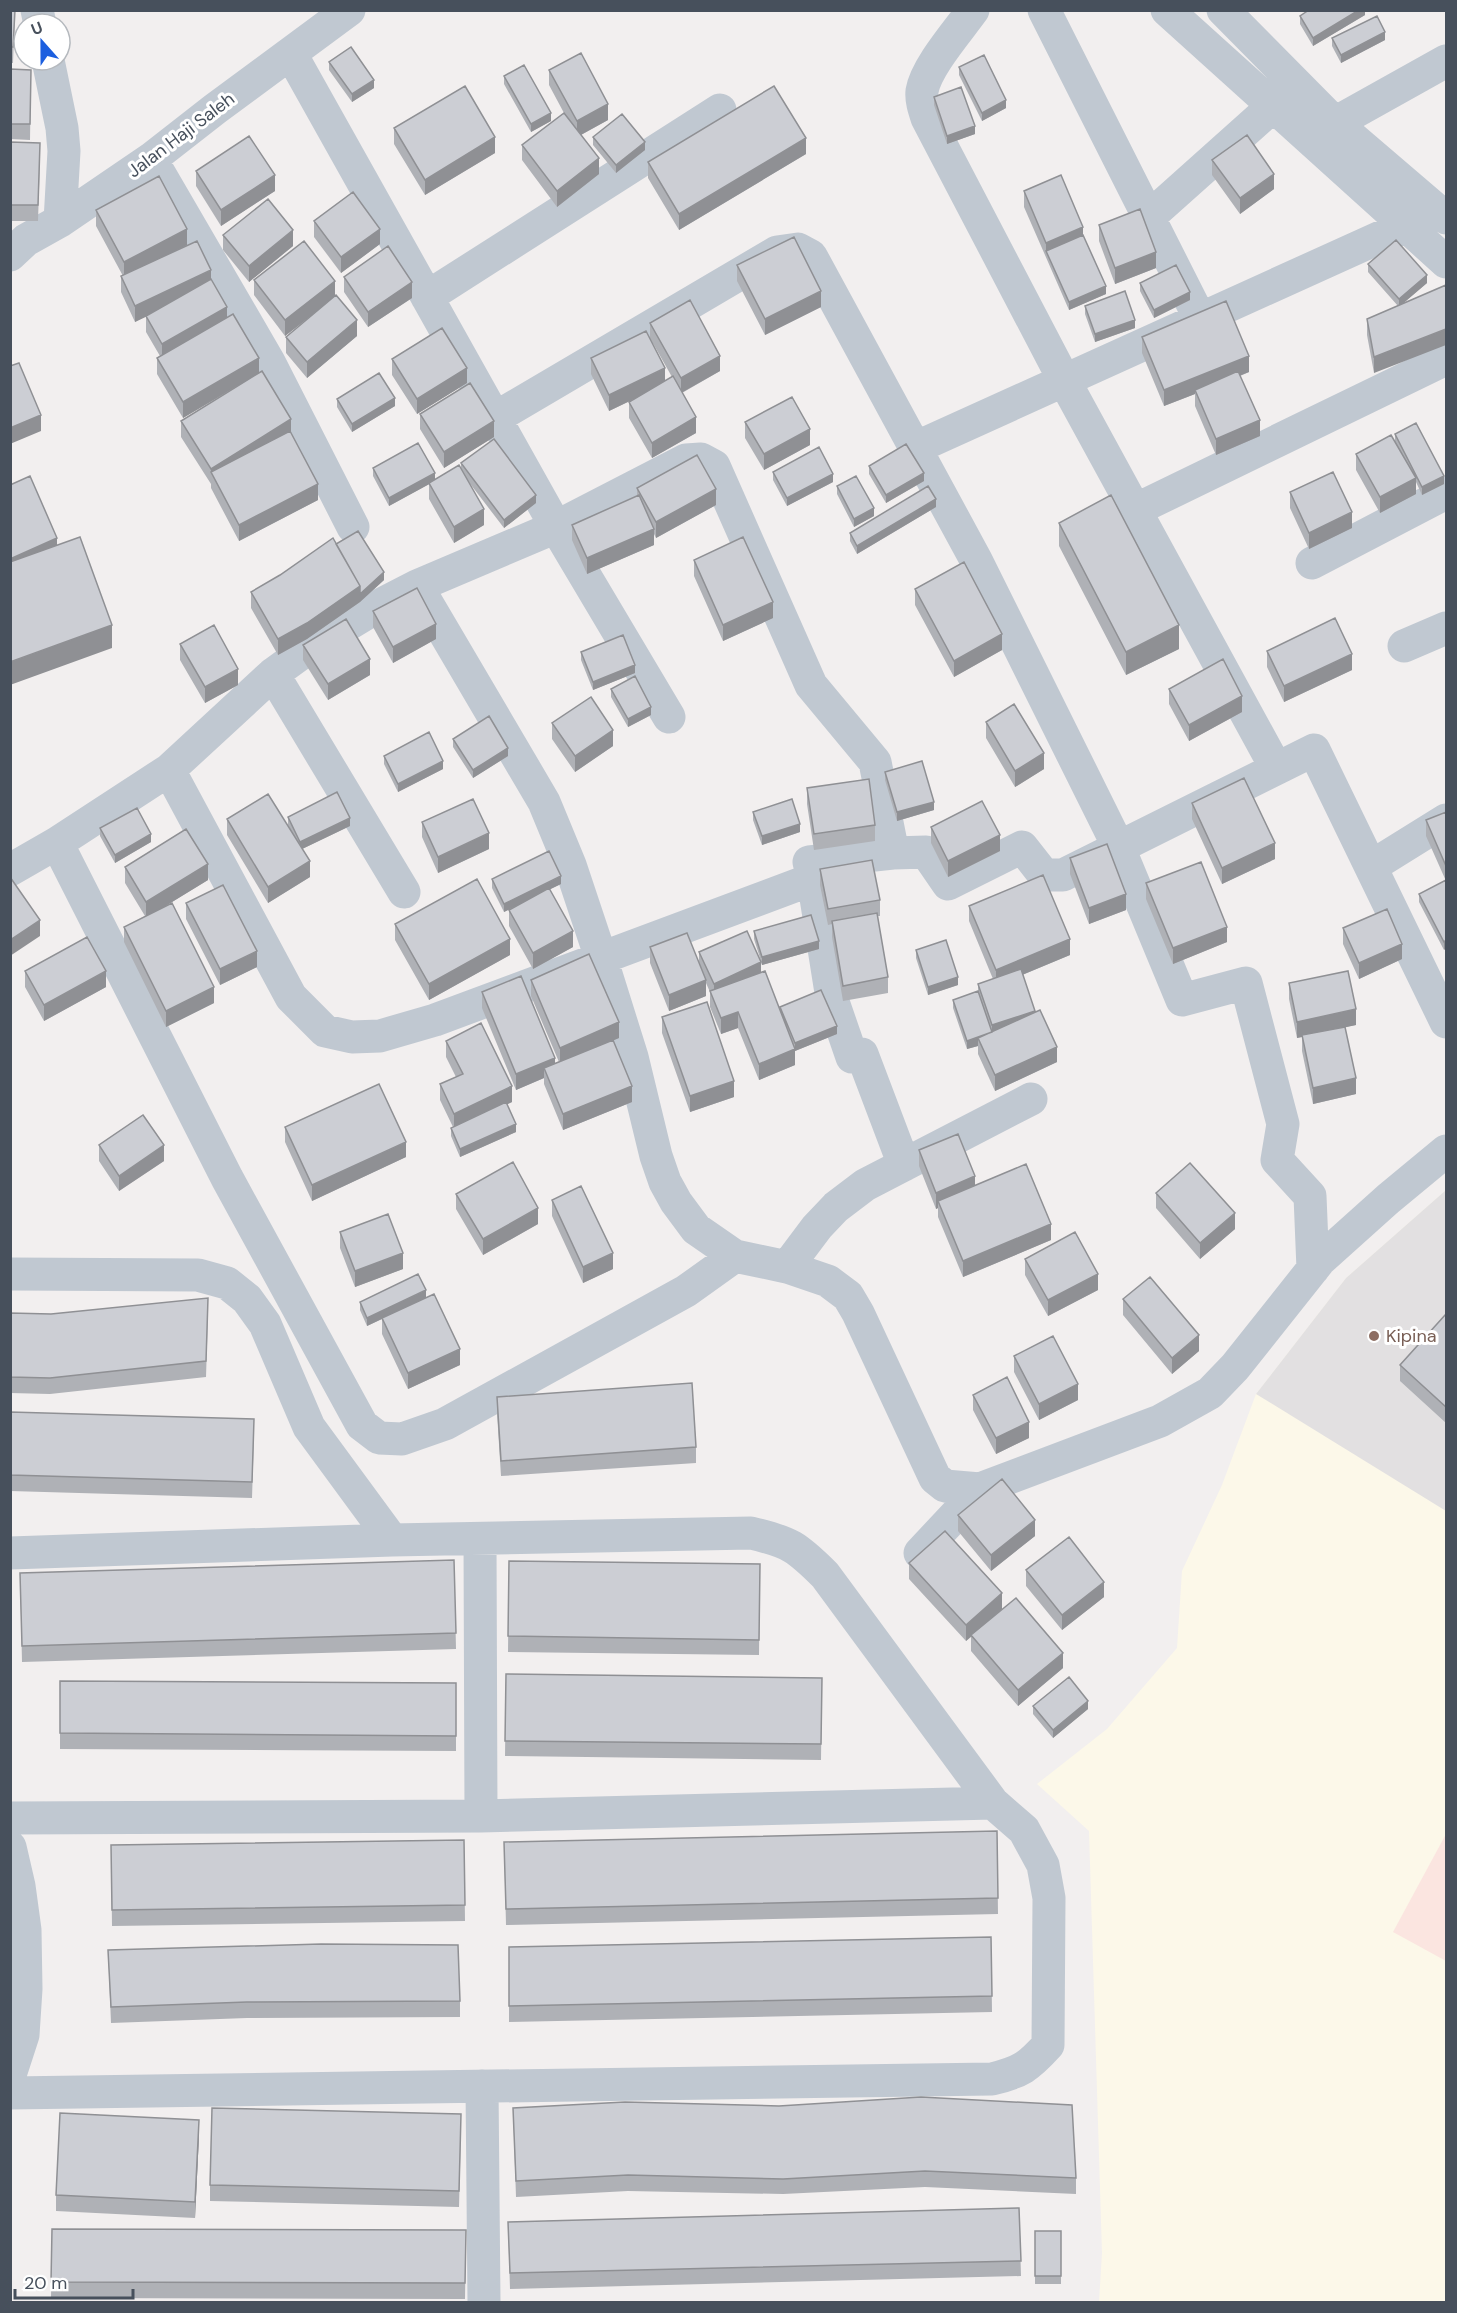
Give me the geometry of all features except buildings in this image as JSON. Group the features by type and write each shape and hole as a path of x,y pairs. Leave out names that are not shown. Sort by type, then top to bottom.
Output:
{"street":[{"name":"Jalan Haji Saleh","path":"10,255 26,240 60,221 151,159 214,109 349,10"},
{"path":"973,10 926,75 922,103 927,118 1064,380 1276,768"},
{"path":"1044,10 1200,319"},
{"path":"1167,10 1206,18 1335,123 1446,218"},
{"path":"1206,18 1272,107 1446,262"},
{"path":"291,54 556,527 669,717"},
{"path":"1335,123 1446,61"},
{"path":"50,72 62,128 64,151 60,221"},
{"path":"1149,217 1272,107"},
{"path":"427,297 720,110"},
{"path":"30,150 64,151"},
{"path":"151,159 269,362 353,527"},
{"path":"915,448 1405,226"},
{"path":"495,418 777,252 798,249 811,256 976,560 1119,848 1182,1000 1246,983 1283,1125 1277,1160 1310,1196 1313,1269"},
{"path":"1135,510 1446,359"},
{"path":"10,870 57,843 168,770 273,674 306,650 382,604 417,586 556,527 686,460 702,459 714,466 811,685 875,762 893,853"},
{"path":"1312,563 1446,493"},
{"path":"417,586 544,802 570,865 602,958 632,1057 665,1182 696,1228 735,1256 787,1267 828,1281 848,1296 934,1478 945,1486 980,1489 1160,1421 1210,1393 1235,1367 1313,1269 1355,1227 1446,1151"},
{"path":"1404,646 1446,627"},
{"path":"273,674 404,892"},
{"path":"904,1165 862,1054 852,1057 832,999 813,879 808,862 926,852 948,884 1022,847 1044,875 1063,875 1314,750 1446,1022"},
{"path":"168,770 291,997 325,1031 352,1037 380,1036 435,1020 813,879"},
{"path":"1372,866 1446,820"},
{"path":"57,843 284,1285 362,1425 379,1438 402,1439 445,1424 686,1291 735,1256"},
{"path":"787,1267 817,1227 836,1207 865,1185 1031,1099"},
{"path":"10,1274 198,1275 227,1283 247,1299 265,1324 309,1426 392,1540"},
{"path":"920,1553 980,1489"},
{"path":"10,1553 392,1540 752,1533 780,1540 801,1551 825,1575 993,1803 1024,1830 1035,1846 1043,1865 1049,1898 1048,2045 1035,2060 1019,2072 992,2079 10,2093"},
{"path":"480,1539 481,1816"},
{"path":"10,1818 481,1816 993,1803"},
{"path":"10,1847 19,1886 25,1930 27,1989 23,2035 10,2075"},
{"path":"482,2086 484,2302"}],"shaded area":[{"path":"1446,1190 1446,2302 1099,2302 1102,2253 1089,1831 1037,1784 1107,1729 1177,1648 1182,1571 1222,1485 1256,1394 1346,1278"},
{"name":"Kipina","path":"1446,1190 1446,1511 1256,1394 1346,1278"},
{"path":"1446,1834 1446,1961 1393,1932"}],"place":[{"name":"Kipina","path":"1374,1336"}]}
